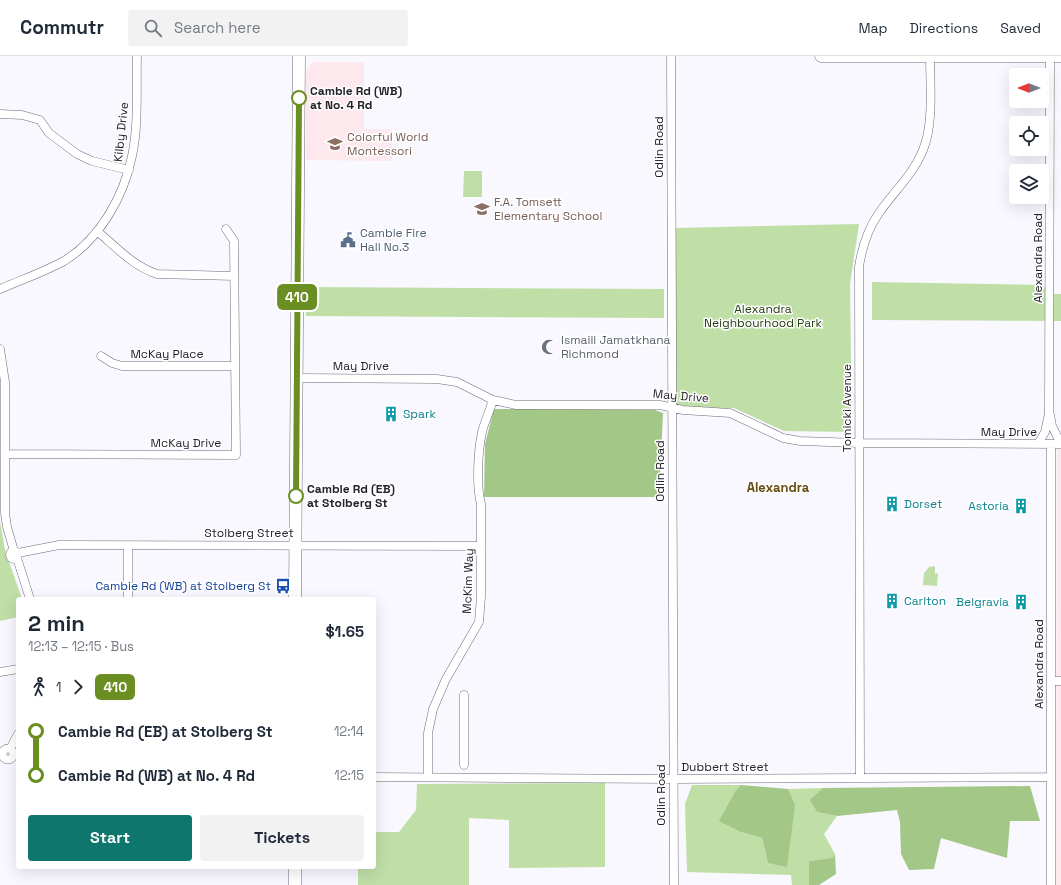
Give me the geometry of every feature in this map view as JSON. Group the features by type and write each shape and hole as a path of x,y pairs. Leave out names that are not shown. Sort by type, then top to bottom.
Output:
{"main road":[{"path":"295,597 299,56"},
{"path":"821,56 1061,56"},
{"path":"295,869 295,885"}],"street":[{"name":"Kilby Drive","path":"0,289 65,260 82,247 97,231 116,200 129,170 134,140 137,56"},
{"name":"Odlin Road","path":"671,56 674,885"},
{"name":"Tomicki Avenue","path":"860,778 859,267 863,246 879,212 908,178 924,149 929,120 930,56"},
{"name":"Alexandra Road","path":"1038,444 1045,432 1049,412 1050,56"},
{"path":"0,114 22,115 40,120 49,133 77,154 92,161 129,170"},
{"name":"McKay Drive","path":"5,454 236,455 234,241 226,229"},
{"path":"97,231 137,265 157,274 234,276"},
{"path":"0,349 5,382 5,513 7,526 29,597"},
{"name":"McKay Place","path":"102,356 112,363 122,366 235,366"},
{"name":"May Drive","path":"297,378 437,379 457,382 493,400 516,405 660,405 672,408 730,413 783,438 800,441 859,443 1061,444"},
{"name":"McKim Way","path":"428,777 428,733 433,709 446,679 479,622 481,546 479,450 482,432 493,400"},
{"name":"Alexandra Road","path":"1049,412 1052,426 1061,444"},
{"name":"Alexandra Road","path":"1051,444 1051,885"},
{"name":"Stolberg Street","path":"16,554 59,545 481,546"},
{"path":"128,546 128,597"},
{"path":"0,672 16,670"},
{"path":"1051,681 1061,681"},
{"path":"464,695 464,765"},
{"path":"2,760 8,759 14,754 16,744"},
{"name":"Dubbert Street","path":"376,777 673,779 1051,777"}],"shaded area":[{"path":"316,62 364,62 364,129 392,129 392,161 306,160 306,71 311,64"},
{"path":"1057,439 1061,439 1061,885 1056,885"}],"green space":[{"path":"464,171 482,171 482,197 463,197"},
{"name":"Alexandra Neighbourhood Park","path":"859,224 850,284 852,432 784,431 734,408 676,408 674,228"},
{"path":"872,282 1043,285 1047,294 1061,294 1061,321 872,320"},
{"path":"305,287 664,289 664,318 306,316"},
{"path":"494,409 655,410 663,413 659,497 484,497 485,444"},
{"path":"0,521 5,550 21,597 16,597 16,617 0,621"},
{"path":"935,566 935,574 938,573 937,586 923,585 924,573 929,567"},
{"path":"605,783 605,867 509,868 509,820 469,818 469,885 358,885 358,869 376,869 376,832 399,832 416,810 417,784"},
{"path":"692,785 741,785 736,790 741,832 762,838 768,863 794,807 788,789 823,788 811,800 817,812 837,816 824,834 835,854 832,858 809,861 809,885 792,885 791,875 687,872 685,804"},
{"path":"741,785 788,789 795,805 787,867 768,863 762,838 741,832 719,821 736,790"},
{"path":"1030,786 1040,821 1010,821 1007,858 941,838 934,869 909,870 901,854 900,822 897,810 837,816 817,812 810,800 823,788"},
{"path":"835,854 836,874 819,885 809,885 809,861 832,858"}],"bus line":[{"name":"410","path":"296,496 299,98"}],"place":[{"name":"Cambie Rd (WB) at No. 4 Rd","path":"299,98"},
{"name":"Colorful World Montessori","path":"335,144"},
{"name":"F.A. Tomsett Elementary School","path":"482,209"},
{"name":"Cambie Fire Hall No.3","path":"348,240"},
{"name":"Ismaili Jamatkhana Richmond","path":"549,347"},
{"name":"Spark","path":"391,414"},
{"name":"Cambie Rd (EB) at Stolberg St","path":"296,496"},
{"name":"Dorset","path":"892,504"},
{"name":"Astoria","path":"1021,506"},
{"name":"Cambie Rd (WB) at Stolberg St","path":"283,586"},
{"name":"Carlton","path":"892,601"},
{"name":"Belgravia","path":"1021,602"}],"district":[{"name":"Alexandra","path":"778,487"}]}
